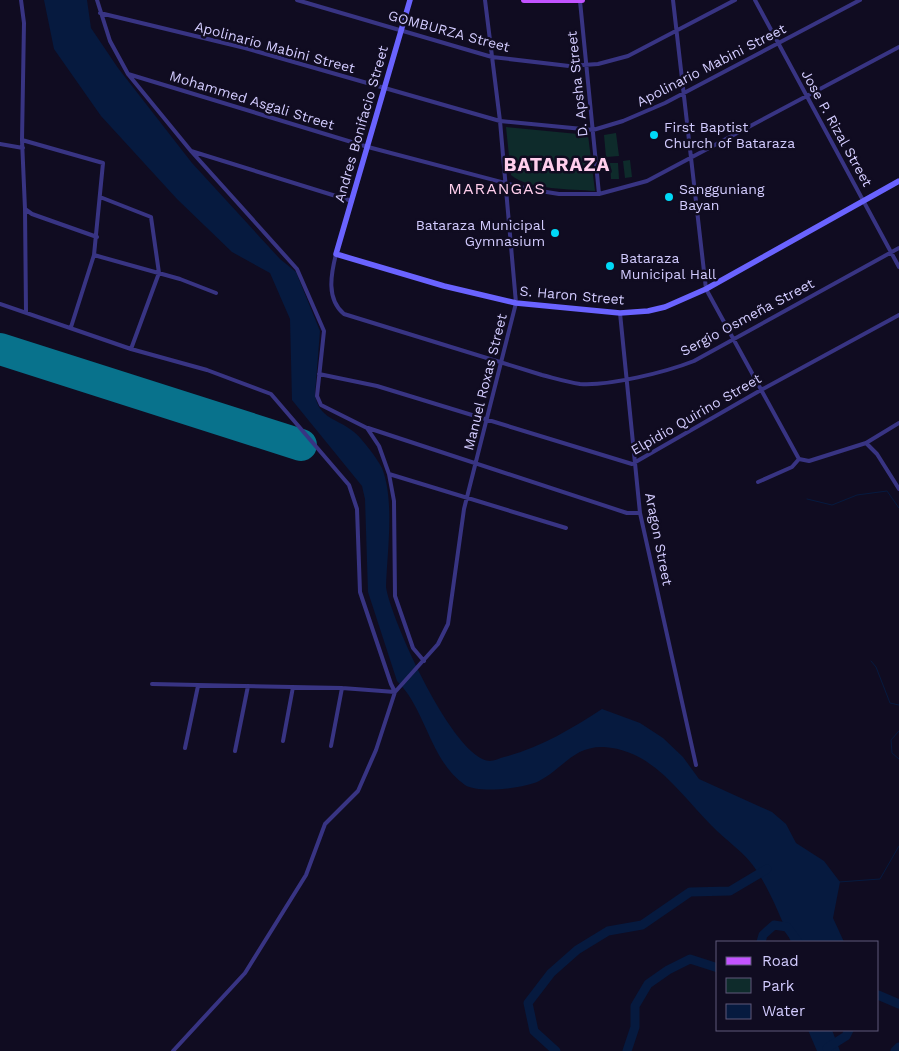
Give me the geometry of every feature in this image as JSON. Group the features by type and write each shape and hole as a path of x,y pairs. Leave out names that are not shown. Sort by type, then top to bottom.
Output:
{"main road":[{"path":"524,0 581,0"}],"street":[{"path":"21,0 24,52 22,140 26,312"},
{"path":"97,0 115,52 128,74 191,151 297,269 324,331 317,396 321,405 367,428 627,512 640,513"},
{"name":"GOMBURZA Street","path":"296,0 492,57 585,66 628,56 735,0"},
{"name":"Andres Bonifacio Street","path":"336,254 410,0"},
{"name":"Manuel Roxas Street","path":"395,692 417,670 448,624 467,496 503,361 516,303 500,121 485,0"},
{"name":"D. Apsha Street","path":"581,0 585,66 599,194"},
{"path":"673,0 678,30 706,289 732,339 799,459 808,461 866,443 899,422"},
{"name":"Jose P. Rizal Street","path":"755,0 899,267"},
{"name":"Apolinario Mabini Street","path":"100,13 245,48 500,121 593,130 652,110 860,0"},
{"name":"Mohammed Asgali Street","path":"128,74 368,147 559,194 599,194 647,181 899,47"},
{"path":"22,140 102,163 94,255 72,327"},
{"path":"0,144 23,148"},
{"path":"191,151 352,201"},
{"name":"S. Haron Street","path":"336,254 444,286 516,303 620,314 665,307 706,289 899,181"},
{"path":"100,197 151,217 159,273 131,349"},
{"path":"25,209 32,214 97,237"},
{"name":"Sergio Osmeña Street","path":"336,254 330,280 335,302 340,310 351,316 570,382 592,384 682,366 899,248"},
{"path":"94,255 159,273 216,293"},
{"path":"0,304 72,327 131,349 207,370 271,394 349,485 357,508 360,592 395,692 376,750 358,791 325,824 311,865 239,982 174,1051"},
{"name":"Aragon Street","path":"620,314 640,513 696,765"},
{"name":"Elpidio Quirino Street","path":"319,374 377,386 621,462 635,464 761,390 899,316"},
{"path":"367,428 379,446 389,474 395,518 395,596 414,648 424,661"},
{"path":"866,443 877,454 899,489"},
{"path":"758,482 792,467 799,459"},
{"path":"389,474 467,496 566,528"},
{"path":"152,684 342,688 395,692"},
{"path":"185,748 198,686"},
{"path":"235,751 248,686"},
{"path":"283,742 293,687"},
{"path":"331,746 342,688"}],"green space":[{"path":"506,127 588,135 595,191 528,184 511,175"},
{"path":"616,133 619,156 606,157 604,135"},
{"path":"630,160 632,177 625,178 623,161"},
{"path":"610,163 618,163 619,179 611,179"}],"water":[{"path":"44,0 87,0 91,28 118,68 192,163 280,259 296,272 320,331 315,394 317,402 325,414 357,435 382,468 386,481 389,511 386,587 390,604 426,686 459,738 475,755 492,761 543,743 567,731 602,709 640,723 663,738 683,757 699,779 772,812 786,824 796,843 824,861 840,882 833,918 844,941 791,941 762,879 752,864 711,825 676,787 651,765 637,756 621,750 604,747 584,750 539,781 524,786 502,789 472,788 453,775 436,749 415,706 397,681 368,592 365,499 362,486 292,400 290,319 270,273 232,252 177,199 101,116 54,49"},
{"path":"808,1031 832,1031 840,1051 817,1051"}],"waterway":[{"path":"807,499 832,505 857,495 887,491 899,508"},
{"path":"871,661 876,667 890,703 899,705"},
{"path":"899,731 891,740 892,753 899,759"},
{"path":"839,882 880,879 899,846"},
{"path":"556,1051 534,1031 528,1003 551,973 577,950 608,931 642,925 690,892 730,891 767,869"},
{"path":"761,941 763,935 774,925 787,927 797,941"},
{"path":"627,1051 635,1027 635,1006 648,984 668,970 690,959 716,967"},
{"path":"879,995 899,1004"},
{"path":"827,1048 846,1036 848,1031"},
{"path":"895,1051 899,1047"}],"runway":[{"path":"0,349 301,445"}],"place":[{"name":"First Baptist Church of Bataraza","path":"654,135"},
{"name":"Sangguniang Bayan","path":"669,197"},
{"name":"Bataraza Municipal Gymnasium","path":"555,233"},
{"name":"Bataraza Municipal Hall","path":"610,266"}],"district":[{"name":"BATARAZA","path":"557,164"},
{"name":"MARANGAS","path":"497,188"}]}
